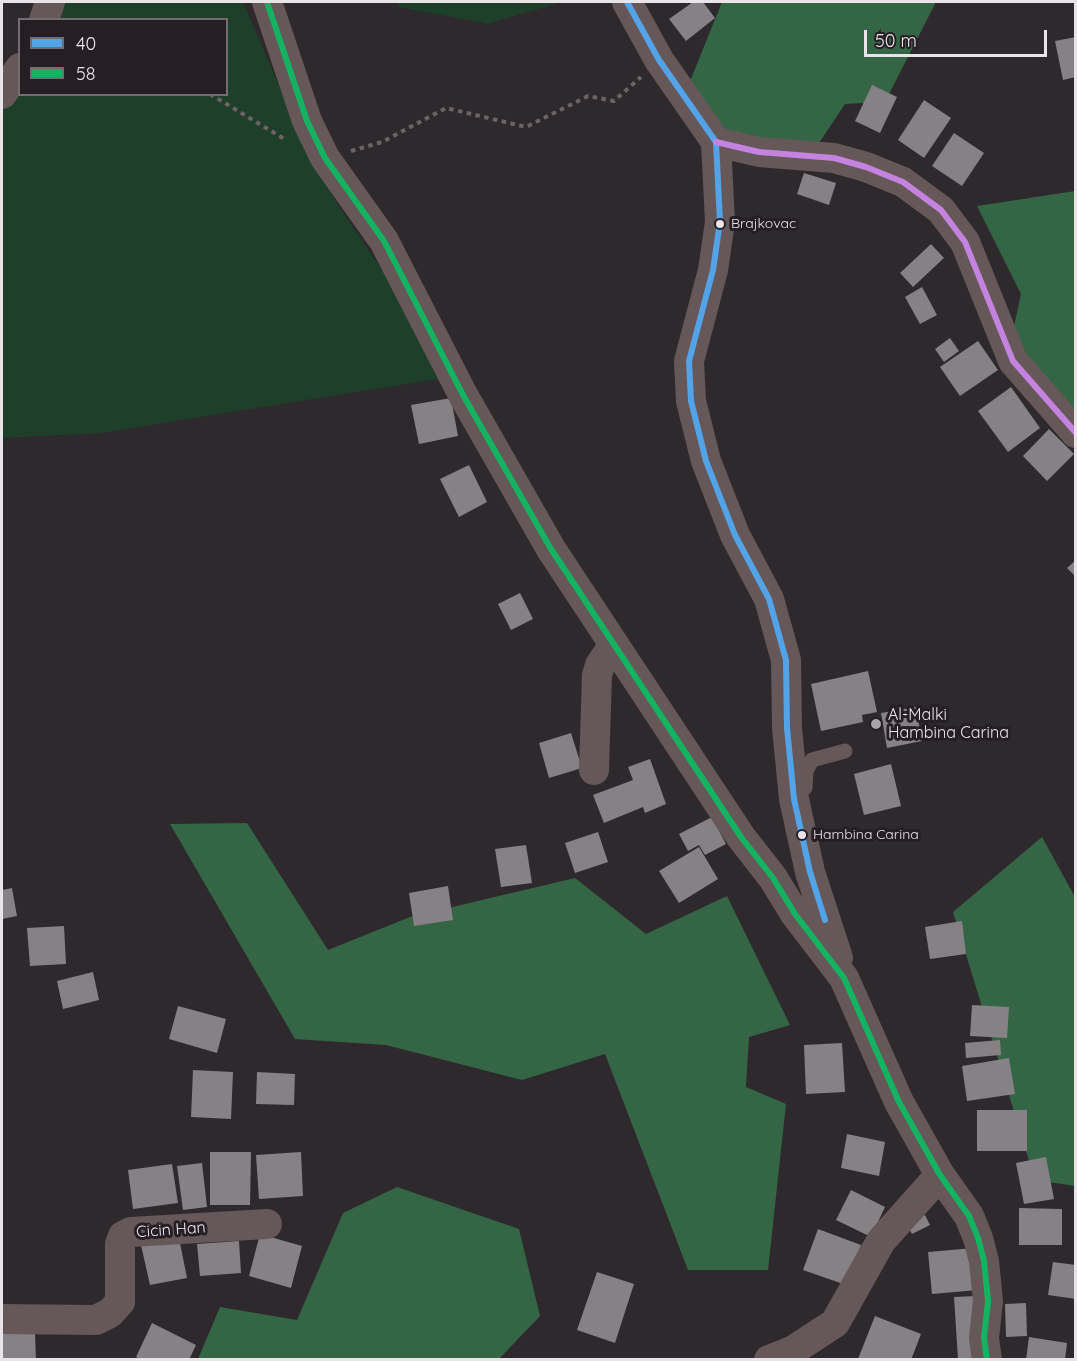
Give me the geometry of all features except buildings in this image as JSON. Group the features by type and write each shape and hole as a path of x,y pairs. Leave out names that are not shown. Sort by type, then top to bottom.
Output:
{"street":[{"path":"45,18 50,2"},
{"path":"267,2 307,121 325,158 384,241 463,395 551,549 741,837 773,878 795,914 844,978"},
{"path":"627,2 659,60 716,142 720,222 713,270 689,361 691,401 706,461 735,535 769,599 786,660 787,728 794,799 810,872 844,978 899,1102 940,1175 969,1216 984,1261 988,1301 984,1338 987,1359"},
{"path":"2,94 18,71"},
{"path":"716,142 759,152 834,158 866,167 903,182 940,210 965,242 1013,361 1076,433"},
{"path":"594,770 597,675 600,665 613,646"},
{"path":"770,1359 792,1351 835,1323 881,1241 940,1175"},
{"name":"Cicin Han","path":"2,1319 96,1320 110,1313 120,1302 120,1244 123,1236 131,1232 267,1224"}],"lane":[{"path":"802,836 808,765 812,760 845,751"}],"path":[{"path":"213,96 310,155 325,158 382,142 446,108 526,127 588,96 614,101 659,60"}],"green space":[{"path":"61,2 243,2 302,139 336,202 403,301 437,379 101,433 2,438 2,107 18,95 228,96 228,18 53,18"},
{"path":"396,2 561,2 488,24 399,7"},
{"path":"722,2 936,2 885,102 845,104 819,143 726,140 682,101"},
{"path":"1075,191 1075,411 1010,345 1021,294 977,206"},
{"path":"247,823 328,950 410,917 575,878 646,934 727,896 790,1025 749,1037 746,1087 786,1104 768,1270 688,1270 605,1054 522,1080 386,1045 295,1039 170,824"},
{"path":"1042,837 1075,897 1075,1186 1035,1180 953,912"},
{"path":"397,1187 519,1229 540,1316 499,1359 198,1359 220,1307 297,1320 343,1213"}],"transit line":[{"name":"58","path":"267,2 307,121 325,158 384,241 463,395 551,549 741,837 773,878 795,914 844,978 899,1102 940,1175 969,1216 978,1238 984,1261 988,1301 984,1338 987,1360"},
{"name":"40","path":"627,2 659,60 716,142 720,222 713,270 689,361 691,401 706,461 735,535 769,599 786,660 787,728 794,799 810,872 825,920"},
{"path":"716,142 759,152 834,158 866,167 903,182 941,210 965,242 1013,361 1076,433"}],"place":[{"name":"Brajkovac","path":"720,224"},
{"name":"Al-Malki Hambina Carina","path":"876,724"},
{"name":"Hambina Carina","path":"802,835"}]}
